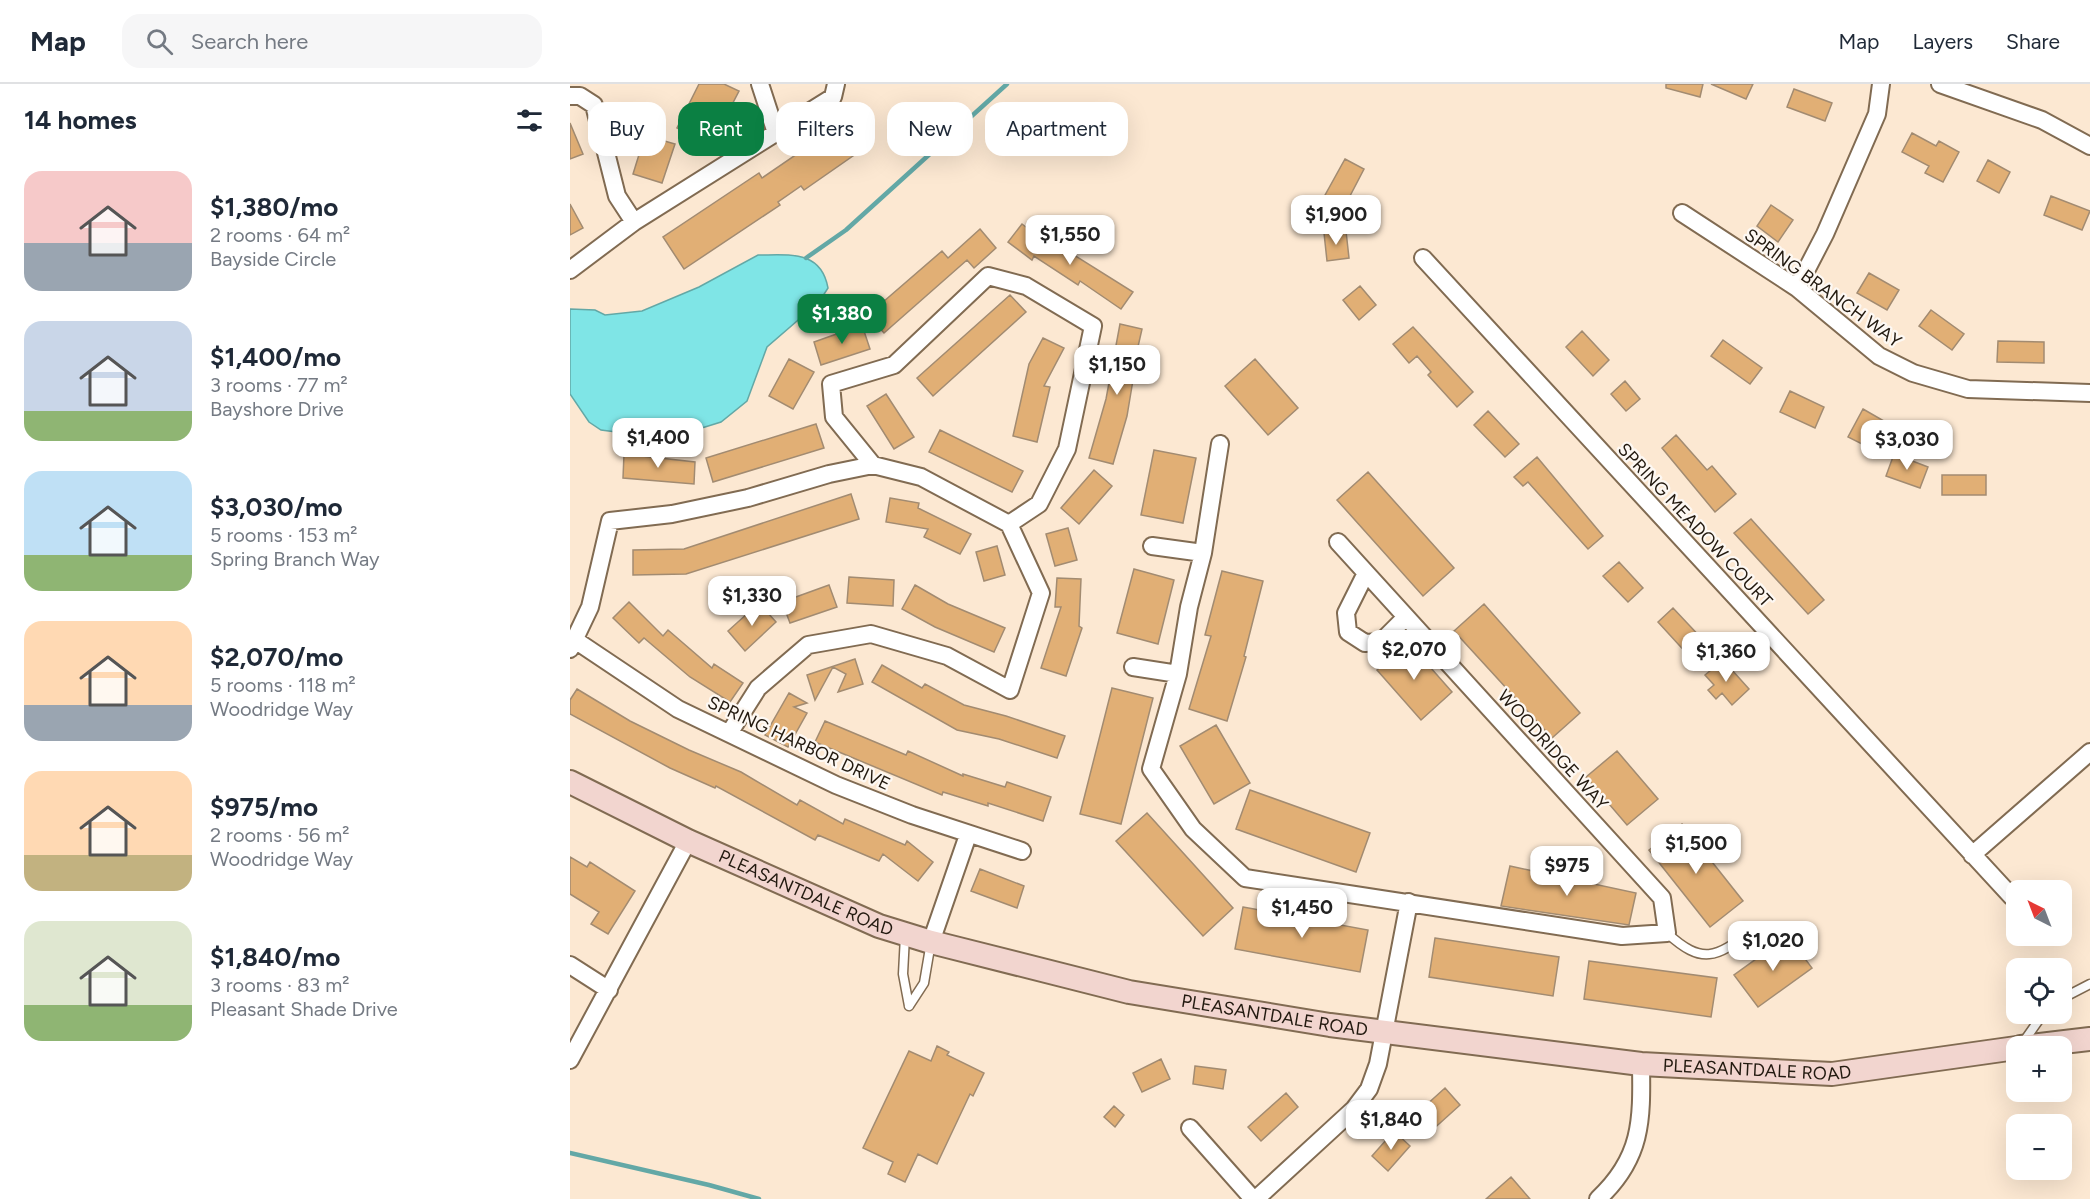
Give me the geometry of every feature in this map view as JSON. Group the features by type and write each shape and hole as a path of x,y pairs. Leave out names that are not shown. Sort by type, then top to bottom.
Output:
{"main road":[{"name":"PLEASANTDALE ROAD","path":"570,782 688,841 879,926 931,942 1129,992 1330,1026 1641,1064 1832,1074 2006,1049"},
{"name":"PLEASANTDALE ROAD","path":"2072,1041 2090,1039"}],"street":[{"path":"570,270 634,222 776,134 760,84"},
{"path":"825,102 833,97 836,84"},
{"path":"1797,288 1825,234 1877,114 1881,84"},
{"path":"1940,84 2042,120 2090,146"},
{"path":"570,96 580,96 594,105 617,196 634,222"},
{"name":"SPRING BRANCH WAY","path":"1682,213 1797,288 1879,356 1913,373 1947,385 2008,393 2090,393"},
{"name":"SPRING MEADOW COURT","path":"1423,258 2006,891"},
{"path":"873,465 834,417 831,384 894,365 988,276 1026,286 1093,326 1067,449 1039,504 1009,524"},
{"path":"1220,444 1203,553 1189,607 1178,674 1151,769 1193,829 1245,878 1622,936 1667,933"},
{"path":"572,645 590,607 610,521 672,514 748,498 829,474 873,465 921,477 1009,524 1041,593 1010,690 947,656 871,634 808,645 758,688 730,732"},
{"name":"WOODRIDGE WAY","path":"1338,542 1662,898 1667,933"},
{"path":"1152,546 1203,553"},
{"path":"1366,573 1346,613 1348,632 1365,643 1381,642 1406,617"},
{"name":"SPRING HARBOR DRIVE","path":"572,645 678,709 730,732 836,785 968,835 1022,851"},
{"path":"1133,667 1178,674"},
{"path":"1972,855 2090,752"},
{"path":"931,942 968,835"},
{"path":"570,1060 688,841"},
{"path":"1190,1128 1254,1199 1354,1109 1369,1089 1378,1064 1409,902"},
{"path":"570,965 609,990"},
{"path":"1598,1199 1616,1182 1633,1154 1642,1115 1641,1064"}],"lane":[{"path":"1667,933 1687,950 1713,954 1725,951 1751,931"},
{"path":"906,935 903,974 909,1006 924,983 931,942"},
{"path":"2072,993 2090,984"}],"water":[{"path":"758,255 792,255 811,261 819,267 828,288 819,302 767,347 747,401 721,422 689,432 624,433 601,430 589,422 570,394 570,309 595,310 605,315 642,311 699,287"}],"building":[{"path":"699,84 724,84 739,91 733,102 690,102"},
{"path":"1666,84 1703,84 1700,97 1666,88"},
{"path":"1711,84 1753,84 1746,99"},
{"path":"1794,89 1832,103 1825,121 1787,107"},
{"path":"570,123 583,154 570,159"},
{"path":"1912,133 1936,146 1939,141 1959,152 1943,182 1925,173 1929,166 1902,152"},
{"path":"666,141 675,144 662,183 633,174 639,156 666,156"},
{"path":"794,156 853,156 804,190 801,186 778,202 780,205 684,269 663,237 759,173 762,178"},
{"path":"1345,159 1364,169 1350,196 1353,198 1347,209 1324,197"},
{"path":"1988,160 2010,172 1999,193 1977,181"},
{"path":"2051,196 2090,211 2082,230 2044,215"},
{"path":"570,204 583,228 570,235"},
{"path":"1771,205 1793,220 1778,242 1757,226"},
{"path":"1022,224 1055,249 1058,245 1133,292 1121,309 1080,281 1078,285 1034,256 1032,260 1008,242"},
{"path":"980,229 996,248 974,268 967,260 884,333 868,315 942,251 948,258"},
{"path":"1346,231 1349,258 1327,261 1324,233"},
{"path":"1869,273 1899,290 1887,310 1857,293"},
{"path":"1360,286 1376,305 1359,320 1343,300"},
{"path":"1010,295 1026,312 933,396 917,378"},
{"path":"1931,310 1964,334 1952,350 1919,326"},
{"path":"1120,324 1142,329 1132,373 1134,374 1127,416 1113,464 1089,458 1106,399"},
{"path":"862,325 870,349 821,365 814,342"},
{"path":"1413,327 1473,392 1457,407 1428,375 1431,372 1417,356 1409,363 1393,344"},
{"path":"1582,331 1609,360 1593,376 1566,347"},
{"path":"1043,338 1064,348 1044,386 1050,387 1037,442 1013,436 1029,364"},
{"path":"1723,340 1762,368 1750,384 1711,356"},
{"path":"1998,341 2044,342 2044,363 1997,362"},
{"path":"789,359 814,372 793,409 769,396"},
{"path":"1255,359 1298,408 1268,435 1225,386"},
{"path":"1625,381 1640,399 1626,411 1611,394"},
{"path":"1790,391 1824,407 1815,428 1780,412"},
{"path":"886,394 914,437 894,449 867,406"},
{"path":"1863,409 1884,421 1870,448 1848,437"},
{"path":"1488,411 1519,444 1505,457 1474,425"},
{"path":"816,424 824,448 713,482 706,458"},
{"path":"940,430 1023,471 1012,492 929,452"},
{"path":"1676,435 1707,470 1712,466 1736,494 1715,512 1662,448"},
{"path":"1154,450 1196,458 1183,523 1141,515"},
{"path":"624,454 695,462 694,484 623,478"},
{"path":"1894,454 1928,467 1920,488 1886,476"},
{"path":"1537,457 1603,536 1588,549 1528,482 1523,486 1514,477"},
{"path":"1094,470 1112,486 1079,524 1061,508"},
{"path":"1368,472 1454,568 1423,596 1337,500"},
{"path":"1942,475 1986,475 1986,495 1942,495"},
{"path":"851,494 859,519 686,574 633,575 633,550 684,549"},
{"path":"890,498 919,503 918,508 971,534 960,554 924,537 928,529 886,522"},
{"path":"1751,519 1824,600 1808,614 1734,533"},
{"path":"1068,528 1077,560 1055,566 1046,534"},
{"path":"997,546 1005,575 984,581 976,552"},
{"path":"1619,562 1643,588 1628,602 1603,576"},
{"path":"1134,569 1174,580 1158,644 1117,633"},
{"path":"1222,571 1263,581 1244,656 1246,657 1227,721 1189,709 1211,636 1205,635"},
{"path":"849,577 894,580 893,606 847,603"},
{"path":"1057,578 1081,579 1079,626 1082,628 1066,676 1041,668 1061,607 1055,607"},
{"path":"829,585 837,607 790,623 782,602"},
{"path":"915,585 948,604 1005,628 994,652 935,627 902,609"},
{"path":"629,602 663,636 668,630 712,668 714,664 743,683 730,702 690,677 644,638 639,643 613,618"},
{"path":"759,603 776,622 745,651 728,631"},
{"path":"1484,604 1580,713 1552,738 1454,631"},
{"path":"1673,608 1704,641 1689,656 1658,622"},
{"path":"1408,642 1452,692 1421,720 1377,670"},
{"path":"855,659 863,684 838,692 846,674 833,667 815,700 807,675"},
{"path":"1723,660 1749,689 1732,705 1722,693 1716,699 1708,690 1714,685 1705,675"},
{"path":"882,665 922,688 925,684 964,705 1006,716 1065,736 1057,758 999,739 957,730 872,682"},
{"path":"1112,688 1153,698 1121,824 1080,814"},
{"path":"577,689 630,721 741,772 797,805 800,800 843,824 845,819 905,845 907,841 933,862 918,881 883,854 879,861 818,835 815,840 716,786 715,788 670,768 570,714 570,700"},
{"path":"789,693 807,703 794,707 807,713 788,747 765,735"},
{"path":"825,721 906,755 908,751 963,776 963,774 1005,787 1007,782 1051,797 1043,821 988,803 988,806 943,792 942,795 815,742"},
{"path":"1216,725 1250,783 1214,804 1180,746"},
{"path":"1617,751 1658,799 1627,825 1586,777"},
{"path":"1250,790 1370,833 1356,872 1236,829"},
{"path":"1147,813 1233,908 1203,936 1116,841"},
{"path":"1682,824 1743,901 1710,927 1649,850"},
{"path":"570,857 587,867 590,862 635,891 608,934 591,924 599,912 570,894"},
{"path":"1510,866 1636,893 1629,925 1501,906"},
{"path":"980,869 1024,886 1017,908 971,891"},
{"path":"1243,907 1368,930 1360,972 1235,949"},
{"path":"1788,936 1812,968 1758,1007 1734,975"},
{"path":"1435,938 1559,957 1553,996 1429,977"},
{"path":"1589,961 1717,978 1711,1017 1584,999"},
{"path":"937,1046 949,1052 947,1055 984,1073 973,1096 970,1094 937,1164 918,1154 905,1182 888,1174 893,1162 863,1148 909,1051 931,1061"},
{"path":"1161,1059 1170,1079 1142,1092 1133,1073"},
{"path":"1195,1066 1226,1070 1223,1089 1193,1084"},
{"path":"1445,1088 1460,1105 1429,1133 1414,1116"},
{"path":"1286,1093 1298,1107 1261,1141 1248,1127"},
{"path":"1114,1106 1124,1115 1115,1127 1104,1117"},
{"path":"1394,1131 1410,1146 1388,1171 1372,1156"},
{"path":"1511,1177 1530,1199 1486,1199"}],"waterway":[{"path":"806,258 846,230 1007,84"},
{"path":"570,1153 759,1199"}]}
